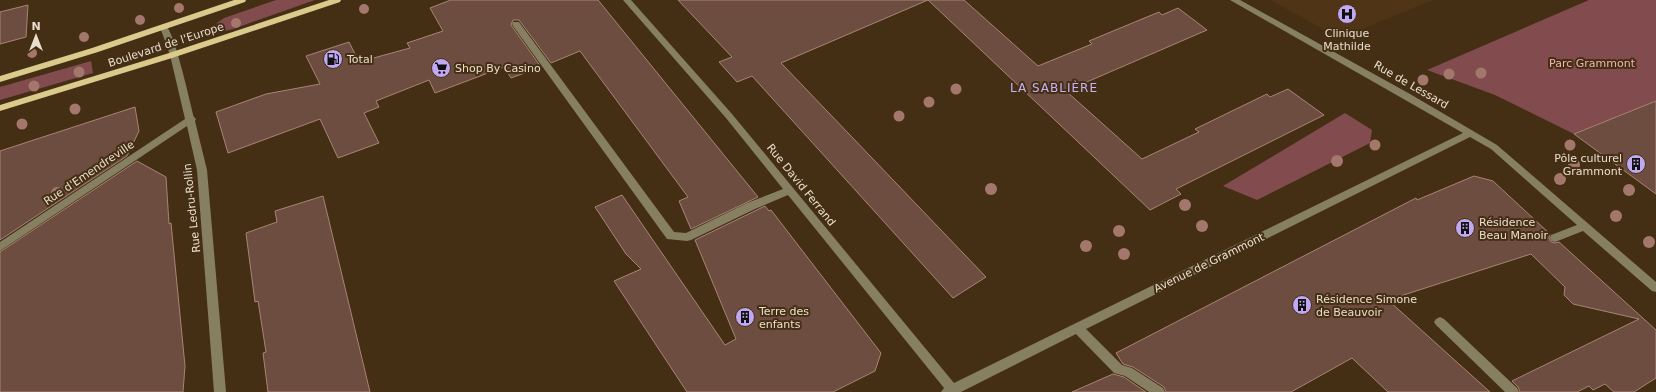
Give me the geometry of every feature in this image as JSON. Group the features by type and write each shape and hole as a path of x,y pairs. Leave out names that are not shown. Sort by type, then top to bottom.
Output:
{"main road":[{"name":"Boulevard de l'Europe","path":"0,79 95,50 242,0"},
{"name":"Boulevard de l'Europe","path":"0,108 174,55 336,0"}],"street":[{"name":"Rue David Ferrand","path":"627,0 729,116 952,391"},
{"name":"Rue de Lessard","path":"1234,0 1472,133 1494,147 1656,288"},
{"path":"516,24 671,236 687,236 751,206 790,190"},
{"name":"Rue Ledru-Rollin","path":"164,27 174,55 191,119 202,170 220,392"},
{"name":"Rue d'Emendreville","path":"0,247 191,119"},
{"name":"Avenue de Grammont","path":"952,391 1472,133"},
{"path":"1555,238 1585,226"},
{"path":"1440,322 1513,392"},
{"path":"1078,328 1118,369 1128,372 1159,392"}],"shaded area":[{"name":"Clinique Mathilde","path":"1270,0 1433,0 1340,38"}],"green space":[{"path":"276,0 315,0 233,29 225,31 216,30 217,23 224,18"},
{"name":"Parc Grammont","path":"1589,0 1656,0 1656,101 1574,134 1495,95 1427,70"},
{"path":"91,61 93,73 0,100 0,87"},
{"path":"1345,113 1372,130 1370,143 1257,200 1223,186"}],"building":[{"path":"451,0 598,0 758,197 691,229 679,201 688,197 580,51 551,63 519,20 513,20 511,25 541,67 511,78 504,67 435,93 429,80 376,101 379,107 364,113 379,143 338,158 320,119 228,153 216,112 266,94 320,84 306,56 349,42 359,62 410,48 407,43 443,31 430,8"},
{"path":"678,0 928,0 781,63 986,277 953,298 752,76 737,82 719,62 732,57"},
{"path":"928,0 964,0 1038,66 1092,44 1089,41 1159,12 1162,15 1178,8 1207,30 1066,91 1142,159 1199,132 1195,129 1267,94 1270,97 1288,89 1324,115 1176,189 1181,194 1150,210"},
{"path":"28,5 26,37 0,44 0,12"},
{"name":"Pôle culturel Grammont","path":"1656,101 1656,194 1574,134"},
{"path":"135,107 139,131 127,156 0,240 0,151"},
{"path":"137,161 166,177 169,224 171,223 185,366 183,392 0,392 0,252"},
{"path":"1474,176 1493,181 1550,234 1549,238 1551,242 1559,242 1656,330 1656,378 1634,392 1614,392 1605,384 1593,390 1589,386 1577,392 1520,392 1518,387 1512,381 1639,319 1573,304 1564,295 1565,287 1531,254 1388,300 1490,392 1388,392 1352,358 1291,392 1166,392 1164,387 1133,367 1123,364 1116,353 1416,198 1417,200"},
{"name":"Terre des enfants","path":"622,195 725,345 736,339 695,240 765,206 769,211 771,210 881,353 875,371 833,392 687,392 614,281 641,269 626,254 595,207"},
{"path":"323,196 370,392 268,392 263,353 266,352 258,301 255,302 246,233 277,222 275,211"},
{"path":"1113,374 1124,377 1146,392 1072,392"}],"place":[{"name":"Clinique Mathilde","path":"1347,14"},
{"name":"Total","path":"333,59"},
{"name":"Shop By Casino","path":"441,68"},
{"name":"Pôle culturel Grammont","path":"1636,164"},
{"name":"Résidence Beau Manoir","path":"1465,228"},
{"name":"Résidence Simone de Beauvoir","path":"1302,305"},
{"name":"Terre des enfants","path":"745,317"}],"district":[{"name":"LA SABLIÈRE","path":"1054,88"}]}
